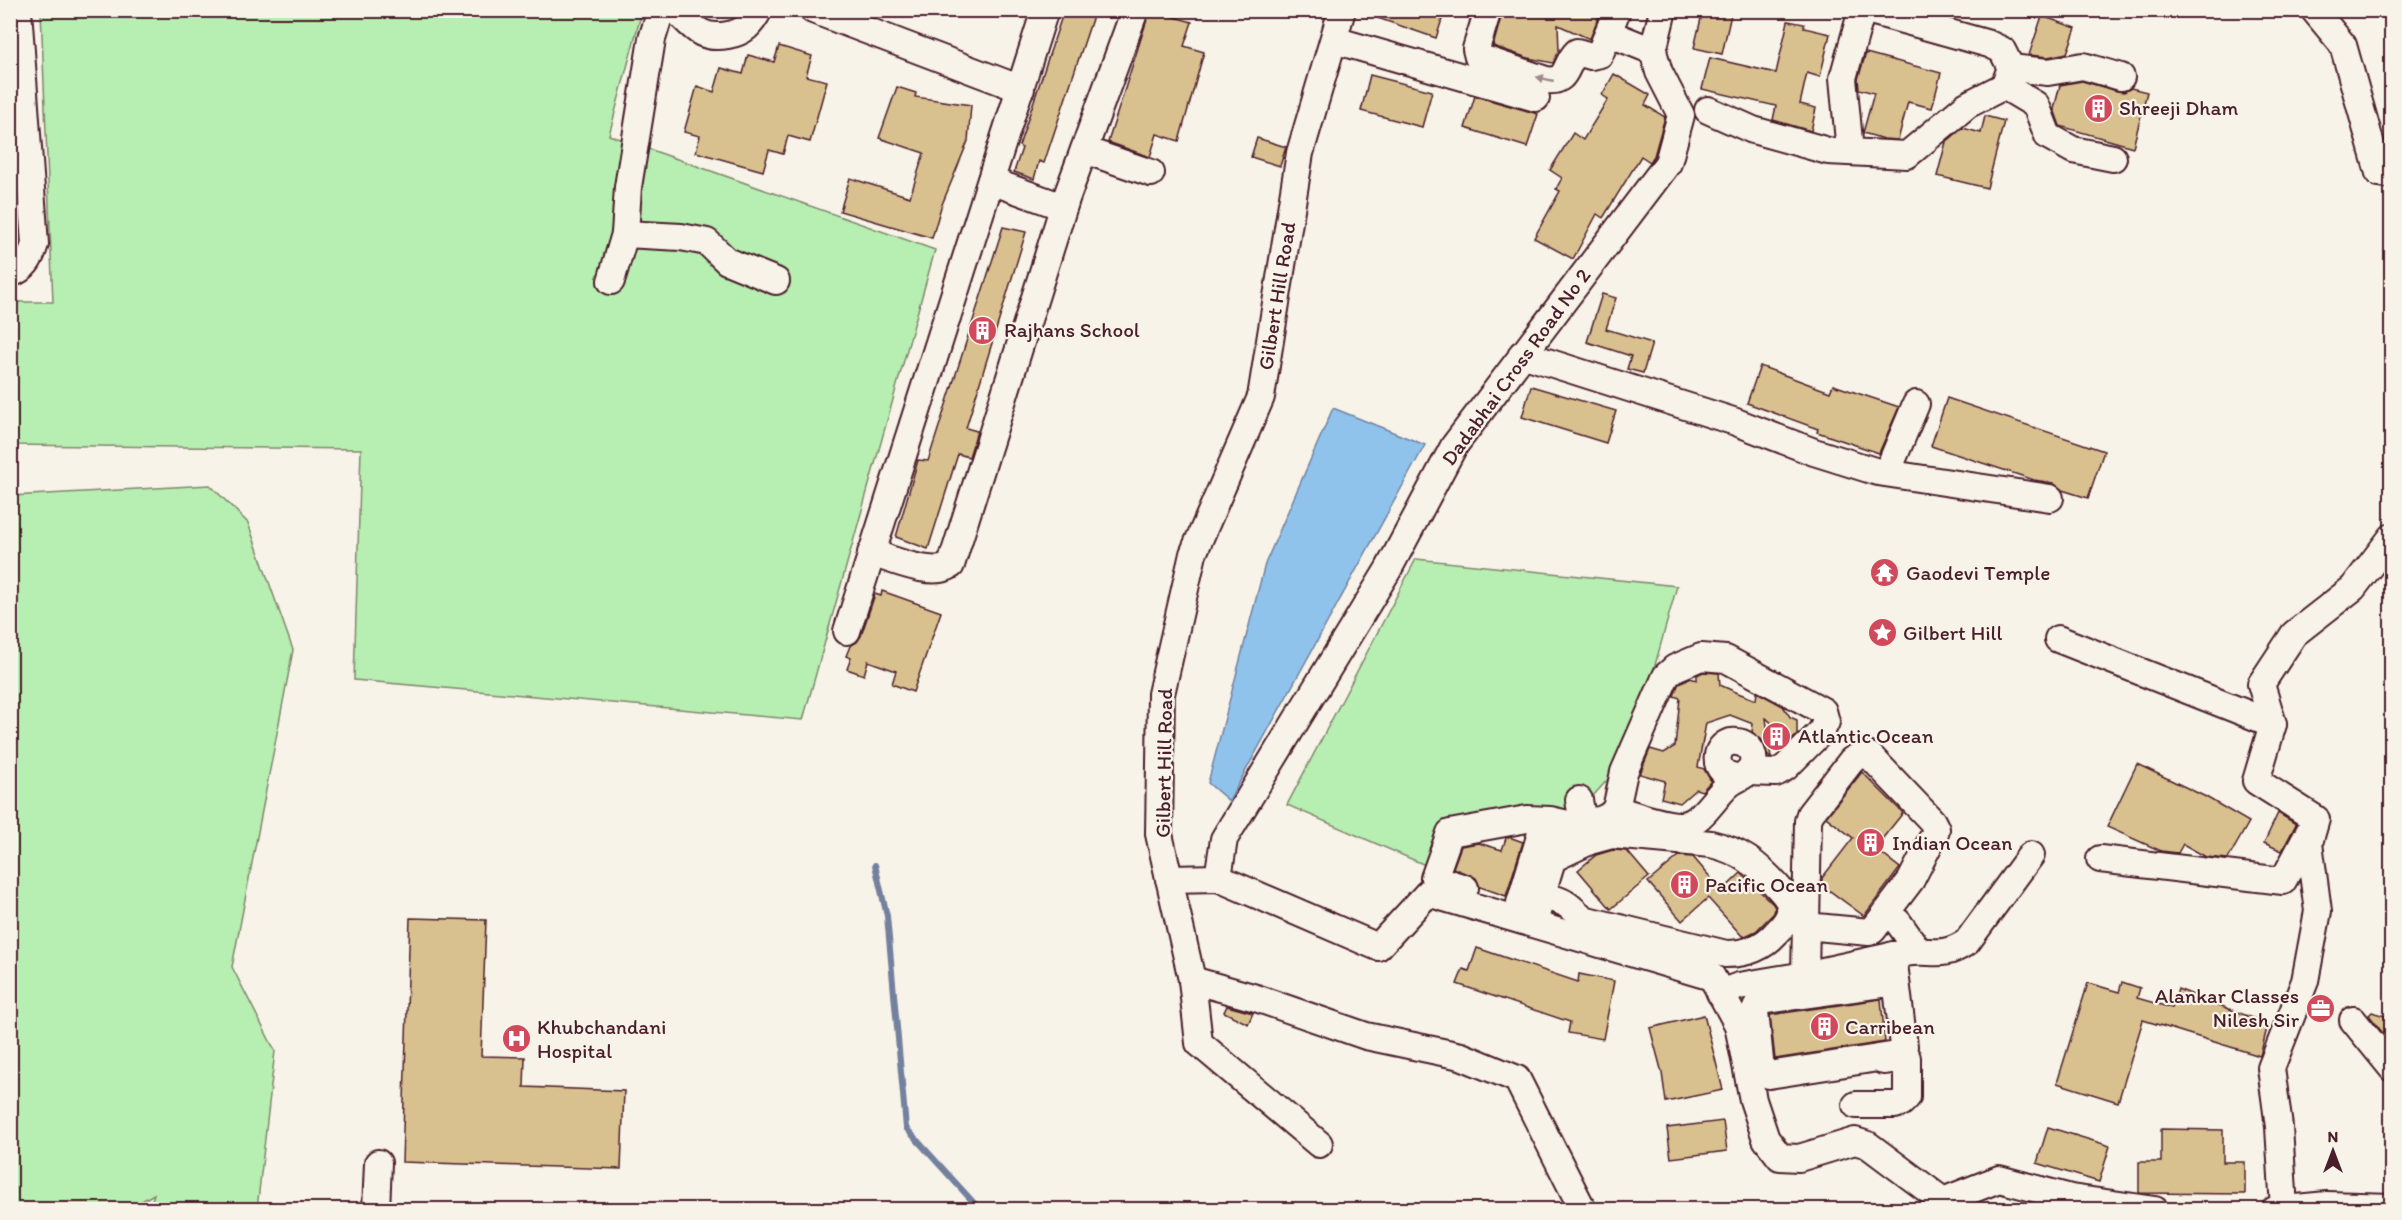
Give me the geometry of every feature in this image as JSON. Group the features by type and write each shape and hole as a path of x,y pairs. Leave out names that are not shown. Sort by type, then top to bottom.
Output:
{"street":[{"path":"611,281 625,234 628,186 652,39 661,10"},
{"path":"676,10 696,30 712,38 740,33 751,24 759,10"},
{"path":"813,10 1021,89"},
{"path":"847,631 1021,89 1044,10"},
{"path":"872,554 931,571 944,570 951,565 1065,202 1135,10"},
{"name":"Gilbert Hill Road","path":"1319,1144 1199,1043 1192,980 1159,834 1161,694 1193,554 1261,397 1300,153 1342,10"},
{"path":"1488,10 1476,49 1478,57 1555,81 1562,78 1577,52 1591,56 1600,54 1617,24 1654,47 1663,10"},
{"path":"1850,152 1843,78 1862,10"},
{"path":"1868,10 1989,44 2002,50 2007,77 2036,105 2048,136 2073,150 2113,158"},
{"path":"2314,10 2343,45 2379,173 2391,175"},
{"path":"10,273 21,270 32,255 35,244 16,25"},
{"path":"1334,40 1536,98"},
{"name":"Dadabhai Cross Road No 2","path":"1218,878 1224,839 1388,570 1454,446 1668,163 1681,115 1659,72 1654,47"},
{"path":"1708,110 1753,130 1828,151 1908,155 1967,105 2007,77 2083,66 2121,78"},
{"path":"1084,150 1151,173"},
{"path":"991,181 1063,207 1065,202"},
{"path":"625,234 681,237 707,242 727,261 776,281"},
{"path":"1522,354 1736,422 1814,452 1887,473 2050,498"},
{"path":"1887,473 1916,404"},
{"path":"2316,819 2256,781 2273,724 2262,684 2294,634 2353,588 2391,537"},
{"path":"2058,639 2273,724"},
{"path":"1538,899 1572,831 1609,817 1616,808 1624,772 1666,676 1675,668 1701,657 1726,659 1823,711 1826,722 1821,732 1786,767 1776,773 1743,775 1693,821 1679,825 1616,808"},
{"path":"1805,975 1806,926 1810,814 1852,760 1861,755 1870,756 1932,821 1936,829 1935,833 1907,886 1873,930 1869,932 1806,926"},
{"path":"1527,819 1545,820 1572,831 1590,841 1612,835 1676,840 1724,847 1758,865 1787,897 1790,907 1789,915 1772,938 1757,949 1726,954 1587,920 1579,916 1568,905 1436,880 1434,874 1450,833 1527,819"},
{"path":"2100,859 2283,881 2316,819"},
{"path":"2284,1209 2279,1127 2271,1068 2305,981 2318,911 2309,843 2316,819"},
{"path":"1538,899 1545,820"},
{"path":"1720,993 1739,986 1805,975 1918,950 1931,954 1956,950 1967,942 2031,855"},
{"path":"1169,879 1218,878 1378,947 1428,893 1538,899 1712,977 1738,1025 1775,1126"},
{"path":"1898,922 1918,950"},
{"path":"1893,955 1904,1046 1902,1052 1897,1055 1769,1075 1761,1070 1755,1011 1759,1001 1896,982"},
{"path":"1192,980 1256,998 1366,1036 1461,1056 1516,1079 1583,1209"},
{"path":"2353,1020 2391,1068"},
{"path":"1759,1082 1907,1058 1907,1097 1904,1100 1889,1106 1856,1105"},
{"path":"1759,1082 1766,1139 1780,1157 1799,1158 1855,1141 1868,1145 1935,1205 1999,1179 2071,1198 2145,1209"},
{"path":"376,1209 378,1163"},
{"path":"2275,1209 2327,1205 2391,1207"}],"green space":[{"path":"41,11 642,11 609,135 935,250 803,720 354,680 361,449 11,445 11,302 53,302"},
{"path":"210,485 248,523 293,650 232,967 275,1051 257,1209 149,1209 154,1194 128,1209 11,1209 11,496"},
{"path":"1416,559 1677,586 1630,755 1582,808 1441,850 1432,868 1287,805"}],"water":[{"path":"1333,408 1425,445 1229,801 1208,783 1265,564"}],"building":[{"path":"1064,10 1095,10 1044,163 1039,161 1034,179 1014,172 1022,148 1019,146"},
{"path":"1150,10 1192,22 1184,46 1204,52 1179,141 1157,134 1150,157 1108,142"},
{"path":"1363,10 1445,10 1436,38 1363,13"},
{"path":"1503,10 1601,10 1590,39 1558,25 1559,51 1553,63 1528,58 1493,46"},
{"path":"1703,10 1732,10 1722,54 1694,48"},
{"path":"2042,16 2076,28 2067,53 2048,57 2029,55"},
{"path":"1788,21 1804,24 1804,28 1830,34 1820,77 1807,73 1800,104 1816,108 1811,131 1773,120 1776,106 1702,89 1710,58 1776,73"},
{"path":"779,46 812,56 806,76 827,81 810,142 788,136 783,154 769,150 763,171 696,152 700,136 684,132 697,86 714,92 721,68 743,74 748,55 774,62"},
{"path":"1866,53 1941,73 1932,108 1908,102 1898,140 1863,133 1874,93 1859,89 1858,79"},
{"path":"1614,74 1650,95 1645,105 1665,117 1654,156 1650,162 1641,156 1603,218 1597,214 1573,259 1534,238 1560,191 1556,189 1562,178 1550,170 1573,133 1583,140 1608,99 1602,95"},
{"path":"1370,75 1432,91 1422,127 1361,111"},
{"name":"Shreeji Dham","path":"2082,81 2117,91 2124,92 2131,88 2147,92 2133,147 2060,126 2054,109 2060,85"},
{"path":"897,87 916,93 915,97 971,105 968,141 941,207 932,238 840,211 850,178 910,197 924,153 879,138"},
{"path":"1475,96 1538,114 1527,147 1465,128"},
{"path":"1985,116 2004,121 1987,188 1937,176 1946,142 1963,128 1981,133"},
{"path":"1257,138 1286,147 1280,166 1251,157"},
{"name":"Rajhans School","path":"1003,227 1026,232 966,428 977,431 969,457 958,454 928,549 896,537 918,460 928,461"},
{"path":"1602,294 1616,298 1606,329 1652,343 1643,373 1627,369 1631,356 1587,342"},
{"path":"1760,366 1830,392 1833,385 1899,407 1879,453 1817,432 1818,429 1747,403"},
{"path":"1531,386 1616,411 1606,443 1522,417"},
{"path":"1947,398 2104,451 2088,498 2062,490 2053,483 2034,480 1931,446"},
{"path":"882,591 941,612 913,692 892,684 896,671 868,661 864,675 847,669 851,658 846,656 850,646 861,636 875,594 881,596"},
{"name":"Atlantic Ocean","path":"1703,672 1719,673 1720,685 1738,693 1756,700 1757,692 1783,706 1790,717 1797,720 1797,735 1791,741 1766,718 1771,758 1762,740 1752,732 1753,724 1730,715 1706,723 1698,767 1704,769 1711,781 1702,791 1696,789 1680,803 1661,798 1665,781 1640,774 1650,749 1664,753 1675,746 1680,698 1674,696 1678,685 1690,678 1697,680 1697,675"},
{"path":"2137,764 2206,797 2249,822 2228,859 2206,857 2183,844 2178,853 2161,851 2107,827"},
{"name":"Indian Ocean","path":"1862,772 1903,813 1882,839 1884,840 1877,850 1900,868 1864,916 1822,885 1822,878 1853,838 1826,817"},
{"path":"2278,813 2296,824 2282,851 2264,843"},
{"path":"1506,838 1523,842 1506,896 1480,887 1476,878 1453,868 1461,846 1479,843 1502,850"},
{"path":"1613,850 1627,851 1649,877 1611,909 1578,870 1596,855"},
{"path":"1679,856 1693,857 1722,891 1741,873 1773,904 1774,913 1756,931 1743,937 1708,898 1682,921 1648,882"},
{"path":"410,918 486,920 481,1056 525,1057 524,1087 624,1091 621,1169 402,1162"},
{"path":"1477,948 1578,982 1579,974 1614,981 1603,1039 1568,1033 1570,1022 1457,984 1463,969 1469,971"},
{"path":"2122,982 2140,988 2137,998 2172,1008 2178,989 2268,1024 2260,1056 2143,1020 2118,1102 2057,1083 2088,983 2119,992"},
{"name":"Carribean","path":"1881,999 1885,1042 1775,1059 1770,1015"},
{"path":"1227,1006 1253,1013 1248,1024 1224,1012"},
{"path":"2372,1012 2391,1018 2391,1044 2369,1015"},
{"path":"1704,1015 1723,1090 1666,1102 1662,1073 1650,1028"},
{"path":"1723,1121 1727,1151 1671,1158 1667,1128"},
{"path":"2048,1127 2110,1146 2099,1182 2037,1163"},
{"path":"2161,1129 2223,1130 2223,1162 2245,1162 2245,1194 2139,1193 2139,1162 2161,1162"}],"waterway":[{"path":"875,865 887,916 906,1128 975,1204 975,1210"}],"place":[{"name":"Shreeji Dham","path":"2098,108"},
{"name":"Rajhans School","path":"983,330"},
{"name":"Gaodevi Temple","path":"1885,573"},
{"name":"Gilbert Hill","path":"1882,633"},
{"name":"Atlantic Ocean","path":"1777,736"},
{"name":"Indian Ocean","path":"1871,843"},
{"name":"Pacific Ocean","path":"1684,885"},
{"name":"Alankar Classes Nilesh Sir","path":"2320,1008"},
{"name":"Carribean","path":"1824,1027"},
{"name":"Khubchandani Hospital","path":"516,1039"}]}
